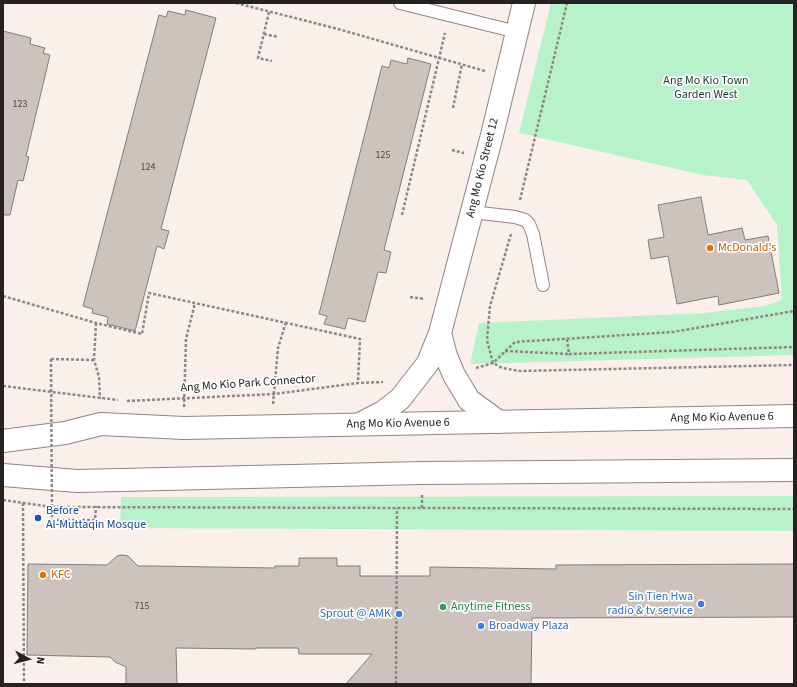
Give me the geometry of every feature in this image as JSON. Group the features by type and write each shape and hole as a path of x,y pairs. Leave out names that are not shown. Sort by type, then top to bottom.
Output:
{"main road":[{"name":"Ang Mo Kio Street 12","path":"360,424 383,412 400,399 418,378 428,363 440,333 524,3"},
{"name":"Ang Mo Kio Street 12","path":"440,333 446,356 454,375 469,400 499,422"},
{"name":"Ang Mo Kio Avenue 6","path":"3,441 65,433 101,424 184,428 794,416"},
{"path":"3,476 95,481 415,473 794,470"}],"lane":[{"path":"400,3 517,32"},
{"path":"472,212 515,217 525,220 529,224 533,234 543,285"}],"path":[{"path":"236,3 338,29 485,71"},
{"path":"567,3 536,136 490,306 487,340 493,363 502,368 520,371 794,365"},
{"path":"269,12 258,58 272,61"},
{"path":"402,215 440,59 449,15"},
{"path":"264,34 278,37"},
{"path":"453,108 462,64"},
{"path":"452,150 466,154"},
{"path":"3,296 96,323 142,334 149,293 360,339 358,383"},
{"path":"410,297 422,298"},
{"path":"184,398 186,339 195,302"},
{"path":"454,375 493,363 515,342 673,332 794,311"},
{"path":"274,394 278,348 286,322"},
{"path":"96,323 94,360 99,377 100,398"},
{"path":"568,339 569,354"},
{"path":"506,351 569,354 794,346"},
{"path":"94,360 51,359 52,520 95,520 95,481"},
{"name":"Ang Mo Kio Park Connector","path":"3,386 123,401 274,394 358,383 385,382 418,378"},
{"path":"3,500 52,507 794,509"},
{"path":"23,503 24,684"},
{"path":"396,684 397,508"}],"green space":[{"name":"Ang Mo Kio Town Garden West","path":"551,3 794,3 794,355 470,364 479,323 704,313 765,306 782,300 777,225 747,180 703,175 519,133"},
{"path":"794,496 794,531 120,528 121,497"}],"building":[{"path":"186,10 216,18 161,229 169,231 164,249 157,246 135,331 107,324 108,317 92,313 93,309 83,306 159,15 166,17 168,11 185,15"},
{"path":"3,31 31,38 30,44 45,48 43,53 50,55 26,156 29,157 23,181 18,180 10,215 3,215"},
{"path":"408,58 431,64 384,250 391,252 386,273 378,272 365,322 348,318 345,329 324,324 327,316 319,314 382,66 389,68 391,60 407,64"},
{"name":"McDonald's","path":"701,197 708,235 742,228 745,240 768,236 779,293 719,305 718,296 677,304 668,256 651,259 648,240 664,237 658,205"},
{"path":"117,556 128,556 138,566 275,568 275,566 299,566 299,558 337,558 337,566 360,566 360,576 430,576 430,567 556,569 556,565 794,564 794,617 532,618 531,684 346,684 372,654 299,654 298,648 176,648 177,684 126,684 126,667 115,662 110,657 27,655 28,564 107,565"}],"place":[{"name":"McDonald's","path":"710,248"},
{"name":"Before Al-Muttaqin Mosque","path":"38,518"},
{"name":"KFC","path":"43,575"},
{"name":"Sin Tien Hwa radio & tv service","path":"701,604"},
{"name":"Anytime Fitness","path":"443,607"},
{"name":"Sprout @ AMK","path":"399,614"},
{"name":"Broadway Plaza","path":"481,626"}]}
